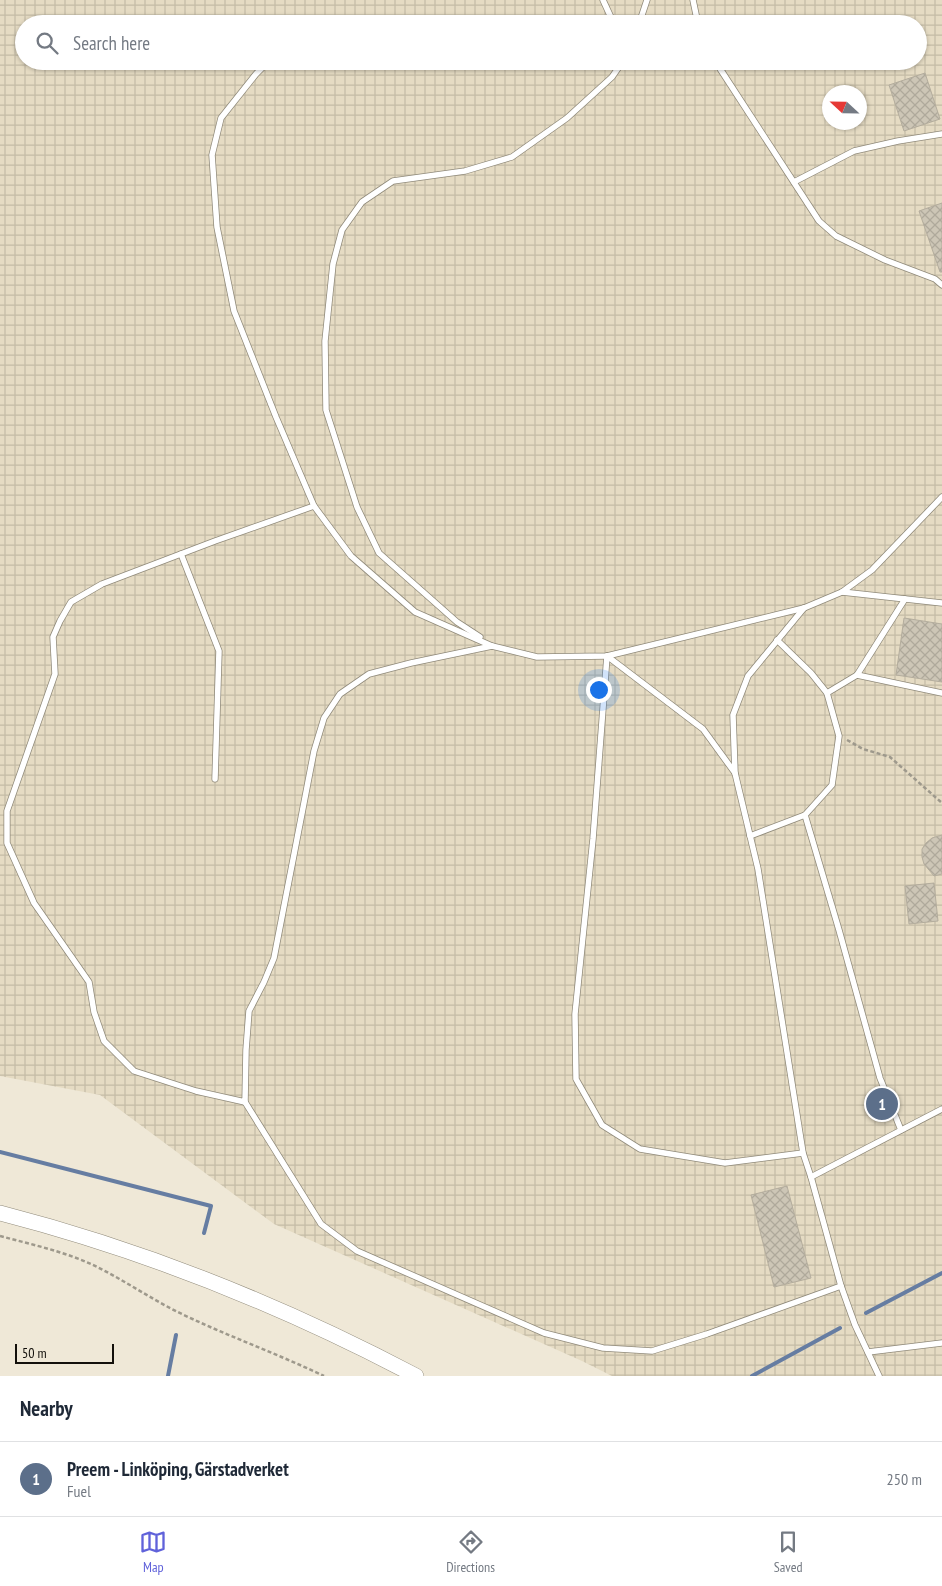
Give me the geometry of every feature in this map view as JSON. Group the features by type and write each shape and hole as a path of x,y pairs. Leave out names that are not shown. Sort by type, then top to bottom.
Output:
{"street":[{"path":"0,1213 75,1235 204,1279 327,1331 416,1376"}],"lane":[{"path":"603,0 610,15"},
{"path":"642,15 647,0"},
{"path":"693,0 696,15"},
{"path":"260,70 221,118 212,155 217,227 234,311 314,506 351,556 415,612 492,646 537,657 607,656 804,608 842,592 872,570 942,497"},
{"path":"492,646 457,622 379,553 357,507 326,410 325,341 333,264 342,230 362,202 393,181 465,171 512,157 567,118 616,70"},
{"path":"721,70 819,221 836,236 885,260 935,279 942,285"},
{"path":"794,182 854,151 942,134"},
{"path":"245,1102 196,1092 134,1072 104,1041 94,1012 88,982 34,903 7,843 7,811 55,674 53,637 72,602 102,584 314,506"},
{"path":"181,554 219,651 215,779"},
{"path":"842,592 942,603"},
{"path":"827,693 857,675 905,599"},
{"path":"804,608 748,676 733,715 735,773 758,868 803,1153 840,1286 855,1325 879,1376"},
{"path":"750,836 805,815 832,785 839,736 827,693 811,673 777,640"},
{"path":"492,646 369,674 340,694 324,718 314,751 274,958 249,1011 245,1102 321,1224 357,1251 544,1334 603,1348 652,1351 707,1334 840,1286"},
{"path":"607,656 702,729 735,773"},
{"path":"607,656 575,1014 576,1079 602,1125 640,1149 725,1163 803,1153"},
{"path":"857,675 942,693"},
{"path":"805,815 880,1078 901,1130"},
{"path":"811,1177 942,1109"},
{"path":"868,1352 942,1343"}],"path":[{"path":"839,736 863,749 890,757 942,803"},
{"path":"0,1236 51,1250 89,1264 173,1310 278,1354 324,1376"}],"shaded area":[{"path":"0,0 942,0 942,1376 612,1376 274,1224 100,1095 0,1076"}],"building":[{"path":"925,73 940,119 904,131 889,85"},
{"path":"942,203 942,272 940,272 919,211"},
{"path":"904,618 942,624 942,682 896,675"},
{"path":"942,835 942,874 934,876 924,864 922,849 932,838"},
{"path":"934,883 938,921 909,924 905,886"},
{"path":"787,1186 811,1278 774,1287 751,1195"}],"waterway":[{"path":"0,1152 211,1206 204,1233"},
{"path":"866,1313 942,1273"},
{"path":"752,1376 840,1328"},
{"path":"168,1376 176,1335"}],"place":[{"name":"Preem - Linköping, Gärstadverket","path":"882,1104"}]}
